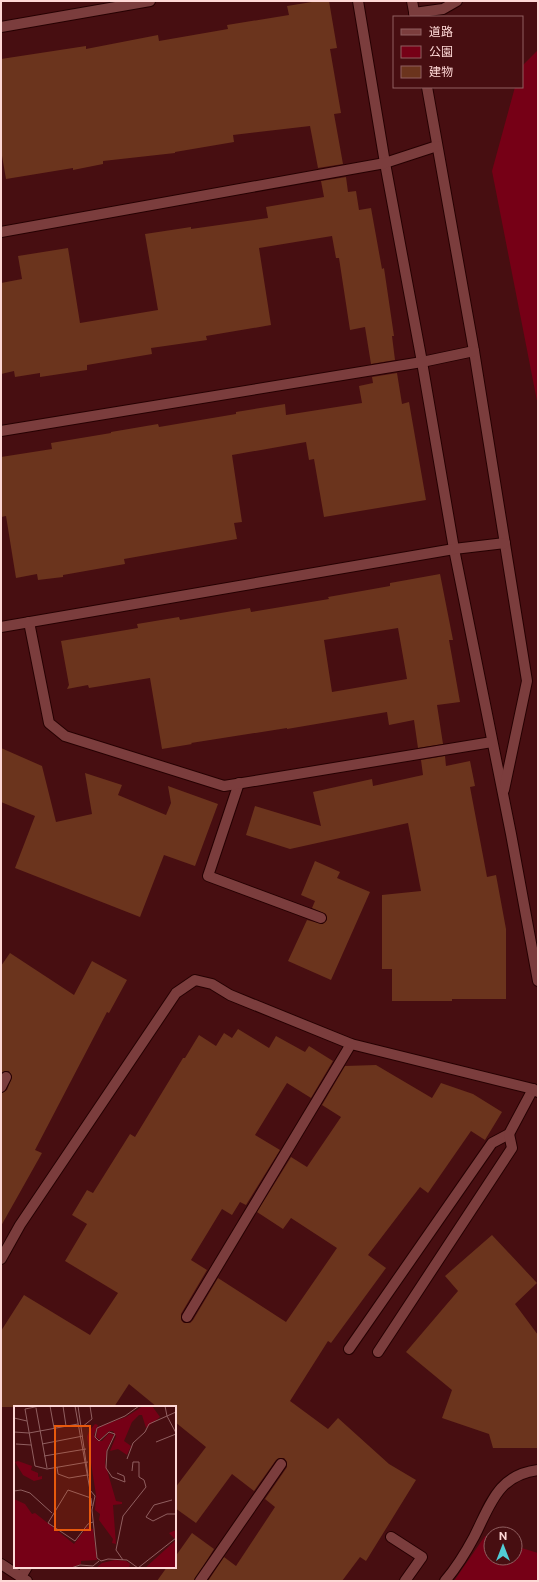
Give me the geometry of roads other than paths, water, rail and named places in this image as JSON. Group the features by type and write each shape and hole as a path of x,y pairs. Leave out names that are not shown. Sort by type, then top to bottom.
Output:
{"street":[{"path":"1,27 150,1"},
{"path":"358,1 454,549 538,981"},
{"path":"412,1 414,15 443,9 457,1"},
{"path":"427,88 474,351 527,681 503,795"},
{"path":"1,232 385,162 437,146"},
{"path":"1,431 422,362 474,351"},
{"path":"1,627 454,549 505,543"},
{"path":"29,622 49,724 65,736 224,786 492,742"},
{"path":"239,783 208,876 321,918"},
{"path":"1,1259 20,1225 176,993 195,980 212,984 230,995 351,1044 536,1090 509,1134 492,1143 349,1348"},
{"path":"188,1317 351,1044"},
{"path":"1,1087 6,1077"},
{"path":"378,1352 512,1148 509,1134"},
{"path":"200,1581 281,1464"},
{"path":"445,1581 473,1538 490,1502 500,1488 515,1477 528,1471 538,1470"},
{"path":"391,1537 422,1557 404,1581"},
{"path":"1,1564 24,1579 27,1568"}]}
